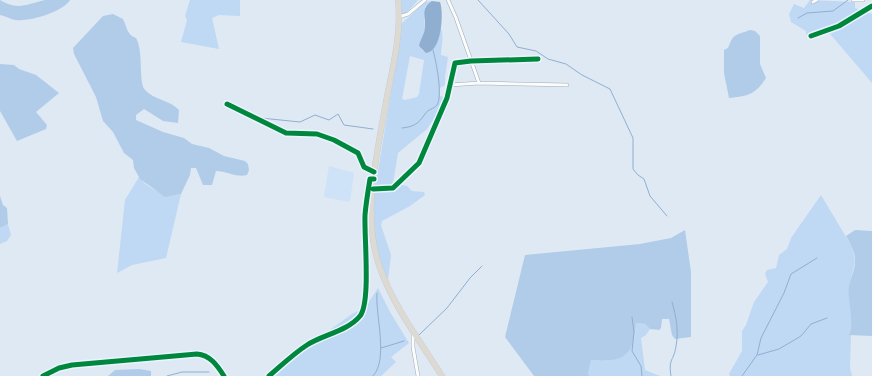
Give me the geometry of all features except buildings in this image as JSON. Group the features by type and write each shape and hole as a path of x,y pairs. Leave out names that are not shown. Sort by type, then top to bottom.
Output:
{"highway":[{"path":"398,0 399,17 397,36 373,182 372,227 378,261 396,301 442,376"}],"street":[{"path":"399,17 408,14 425,0"},
{"path":"448,0 479,83"},
{"path":"813,2 817,0"},
{"path":"853,0 863,0"},
{"path":"811,36 839,26 872,6"},
{"path":"227,104 286,133 317,134 334,140 358,153 373,182 393,188 416,167 447,98 455,63 471,61 538,59"},
{"path":"450,85 479,83 549,84 567,86"},
{"path":"268,376 306,345 335,332 357,319 362,312 365,305 366,284 365,213 373,182"},
{"path":"413,330 413,347 418,376"},
{"path":"43,376 59,368 72,365 197,354 205,355 224,376"}],"shaded area":[{"path":"0,0 12,5 22,6 45,0 70,0 53,12 37,18 13,20 0,15"},
{"path":"190,0 240,0 240,16 219,15 212,18 219,49 181,42 187,20 185,16"},
{"path":"397,0 418,0 404,16 399,11"},
{"path":"810,0 855,2 855,8 872,14 872,83 825,28 806,35 806,31 791,22 789,14 794,4 804,8"},
{"path":"432,1 425,7 425,29 419,46 423,51 437,41 440,27 443,37 441,55 448,57 445,85 440,88 440,96 448,98 427,129 398,153 393,183 407,186 412,191 424,192 425,195 410,206 382,221 381,225 391,255 388,280 403,320 387,293 377,267 372,239 372,208 398,49 400,25 425,2","holes":["410,56 424,60 419,94 417,97 405,100 402,99"]},
{"path":"432,1 440,2 442,22 439,39 436,46 431,51 426,53 419,46 425,29 424,13 428,4"},
{"path":"113,14 123,19 129,33 136,38 140,51 142,80 145,90 179,110 178,123 163,121 144,109 136,115 136,120 163,132 184,138 192,144 209,148 224,156 245,161 248,164 249,170 247,175 239,176 216,171 212,185 203,185 196,168 191,168 190,175 181,194 165,197 140,179 134,168 133,160 124,153 113,132 103,121 96,97 74,54 73,48 103,16"},
{"path":"750,30 755,31 760,36 760,64 766,78 758,88 750,94 729,98 724,73 724,50 728,48 733,37"},
{"path":"0,64 14,65 19,69 36,75 59,93 36,112 47,125 46,129 17,141 0,111"},
{"path":"329,166 354,173 350,202 324,197"},
{"path":"139,177 147,185 158,192 170,195 181,194 166,258 132,265 117,273 125,200"},
{"path":"821,195 852,247 855,261 850,284 852,322 849,334 851,334 850,368 852,376 730,376 729,374 742,351 742,331 746,325 754,302 768,282 765,274 767,270 776,268 779,255 787,249 791,238"},
{"path":"0,196 3,205 7,208 8,224 0,228"},
{"path":"8,224 11,235 7,241 0,244 0,228"},
{"path":"685,230 691,272 691,337 675,339 672,335 669,319 662,319 661,328 659,330 650,329 645,324 636,323 633,343 625,355 611,360 591,360 588,374 590,376 534,376 505,337 525,255 640,244 671,238"},
{"path":"855,230 872,231 872,336 849,335 851,329 851,316 849,286 854,269 855,258 853,249 846,236"},
{"path":"378,288 390,312 409,343 391,357 396,362 381,376 266,376 283,360 311,340 327,332 352,314 365,308"},
{"path":"636,323 645,324 650,329 646,335 641,338 645,370 660,376 590,376 588,374 591,360 610,360 624,355 633,342"},
{"path":"139,369 151,371 151,376 108,376 115,370"}],"waterway":[{"path":"478,0 509,34 517,47 536,51 548,59 566,64 582,75 610,89 633,138 633,169 644,179 650,196 667,216"},
{"path":"798,18 807,13 833,11 848,0"},
{"path":"402,128 410,127 416,124 421,120 426,112 437,105 439,100 439,86 433,50"},
{"path":"261,118 300,122 315,115 329,120 338,114 344,125 373,129"},
{"path":"742,376 757,355 761,338 784,293 791,274 817,258"},
{"path":"419,335 447,308 470,278 482,266"},
{"path":"373,376 378,368 381,348 377,293"},
{"path":"671,376 670,366 677,340 676,318 672,302"},
{"path":"632,317 634,332 632,351 641,366 642,376"},
{"path":"758,355 779,349 801,336 811,324 827,318"},
{"path":"381,348 404,341"},
{"path":"167,376 182,372 209,372"}],"cycle path":[{"path":"811,36 839,26 872,6"},
{"path":"373,189 393,188 419,163 447,98 455,63 471,61 538,59"},
{"path":"227,104 286,133 317,134 334,140 358,153 364,167 374,172"},
{"path":"269,376 292,356 313,341 342,329 360,316 363,309 366,283 365,210 370,179 374,179"},
{"path":"43,376 59,368 72,365 197,354 209,358 216,364 224,376"}]}
